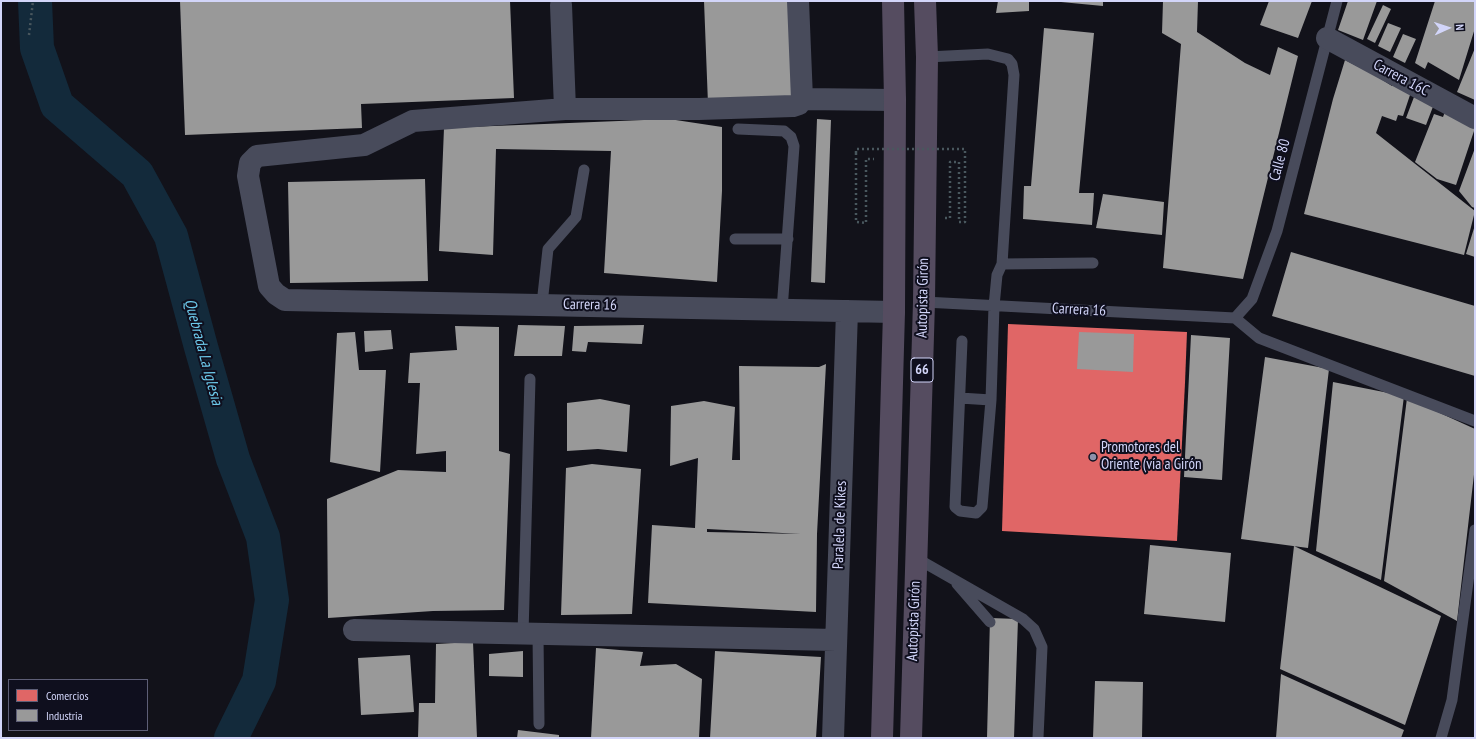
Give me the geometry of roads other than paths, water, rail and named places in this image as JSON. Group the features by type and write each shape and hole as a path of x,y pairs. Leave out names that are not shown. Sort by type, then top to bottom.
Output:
{"highway":[{"name":"Autopista Girón","path":"882,738 894,312 895,100 893,1"},
{"name":"Autopista Girón","path":"911,738 924,302 927,57 925,1"}],"street":[{"path":"561,5 565,109 698,109 794,106 799,104 802,99 798,1"},
{"name":"Carrera 16C","path":"1327,38 1475,118"},
{"path":"802,99 895,100"},
{"name":"Carrera 16","path":"565,109 413,121 364,145 257,156 250,163 248,176 269,286 276,294 285,300 894,312"},
{"name":"Paralela de Kikes","path":"833,738 847,311"},
{"path":"354,630 836,640"}],"lane":[{"name":"Calle 80","path":"1235,318 1252,299 1277,231 1337,1"},
{"path":"927,57 988,54 1008,59 1012,64 1014,75 1002,264 997,275 994,306 991,400 982,507 976,513 960,511 955,507 962,341"},
{"path":"738,129 784,130 791,137 794,146 782,310"},
{"path":"542,304 548,249 576,217 584,170"},
{"path":"735,239 788,239"},
{"path":"1002,264 1093,263"},
{"name":"Carrera 16","path":"924,302 1235,318"},
{"path":"1235,318 1259,338 1475,421"},
{"path":"530,379 530,634 539,724"},
{"path":"960,398 991,400"},
{"path":"1441,738 1452,700 1475,530"},
{"path":"916,558 1023,619 1034,629 1042,647 1038,738"},
{"path":"952,578 990,622"}],"waterway":[{"name":"Quebrada La Iglesia","path":"35,1 37,48 57,105 137,174 171,236 233,459 263,537 272,600 259,681 231,738"}],"place":[{"name":"Promotores del Oriente (vía a Girón","path":"1093,457"}]}
